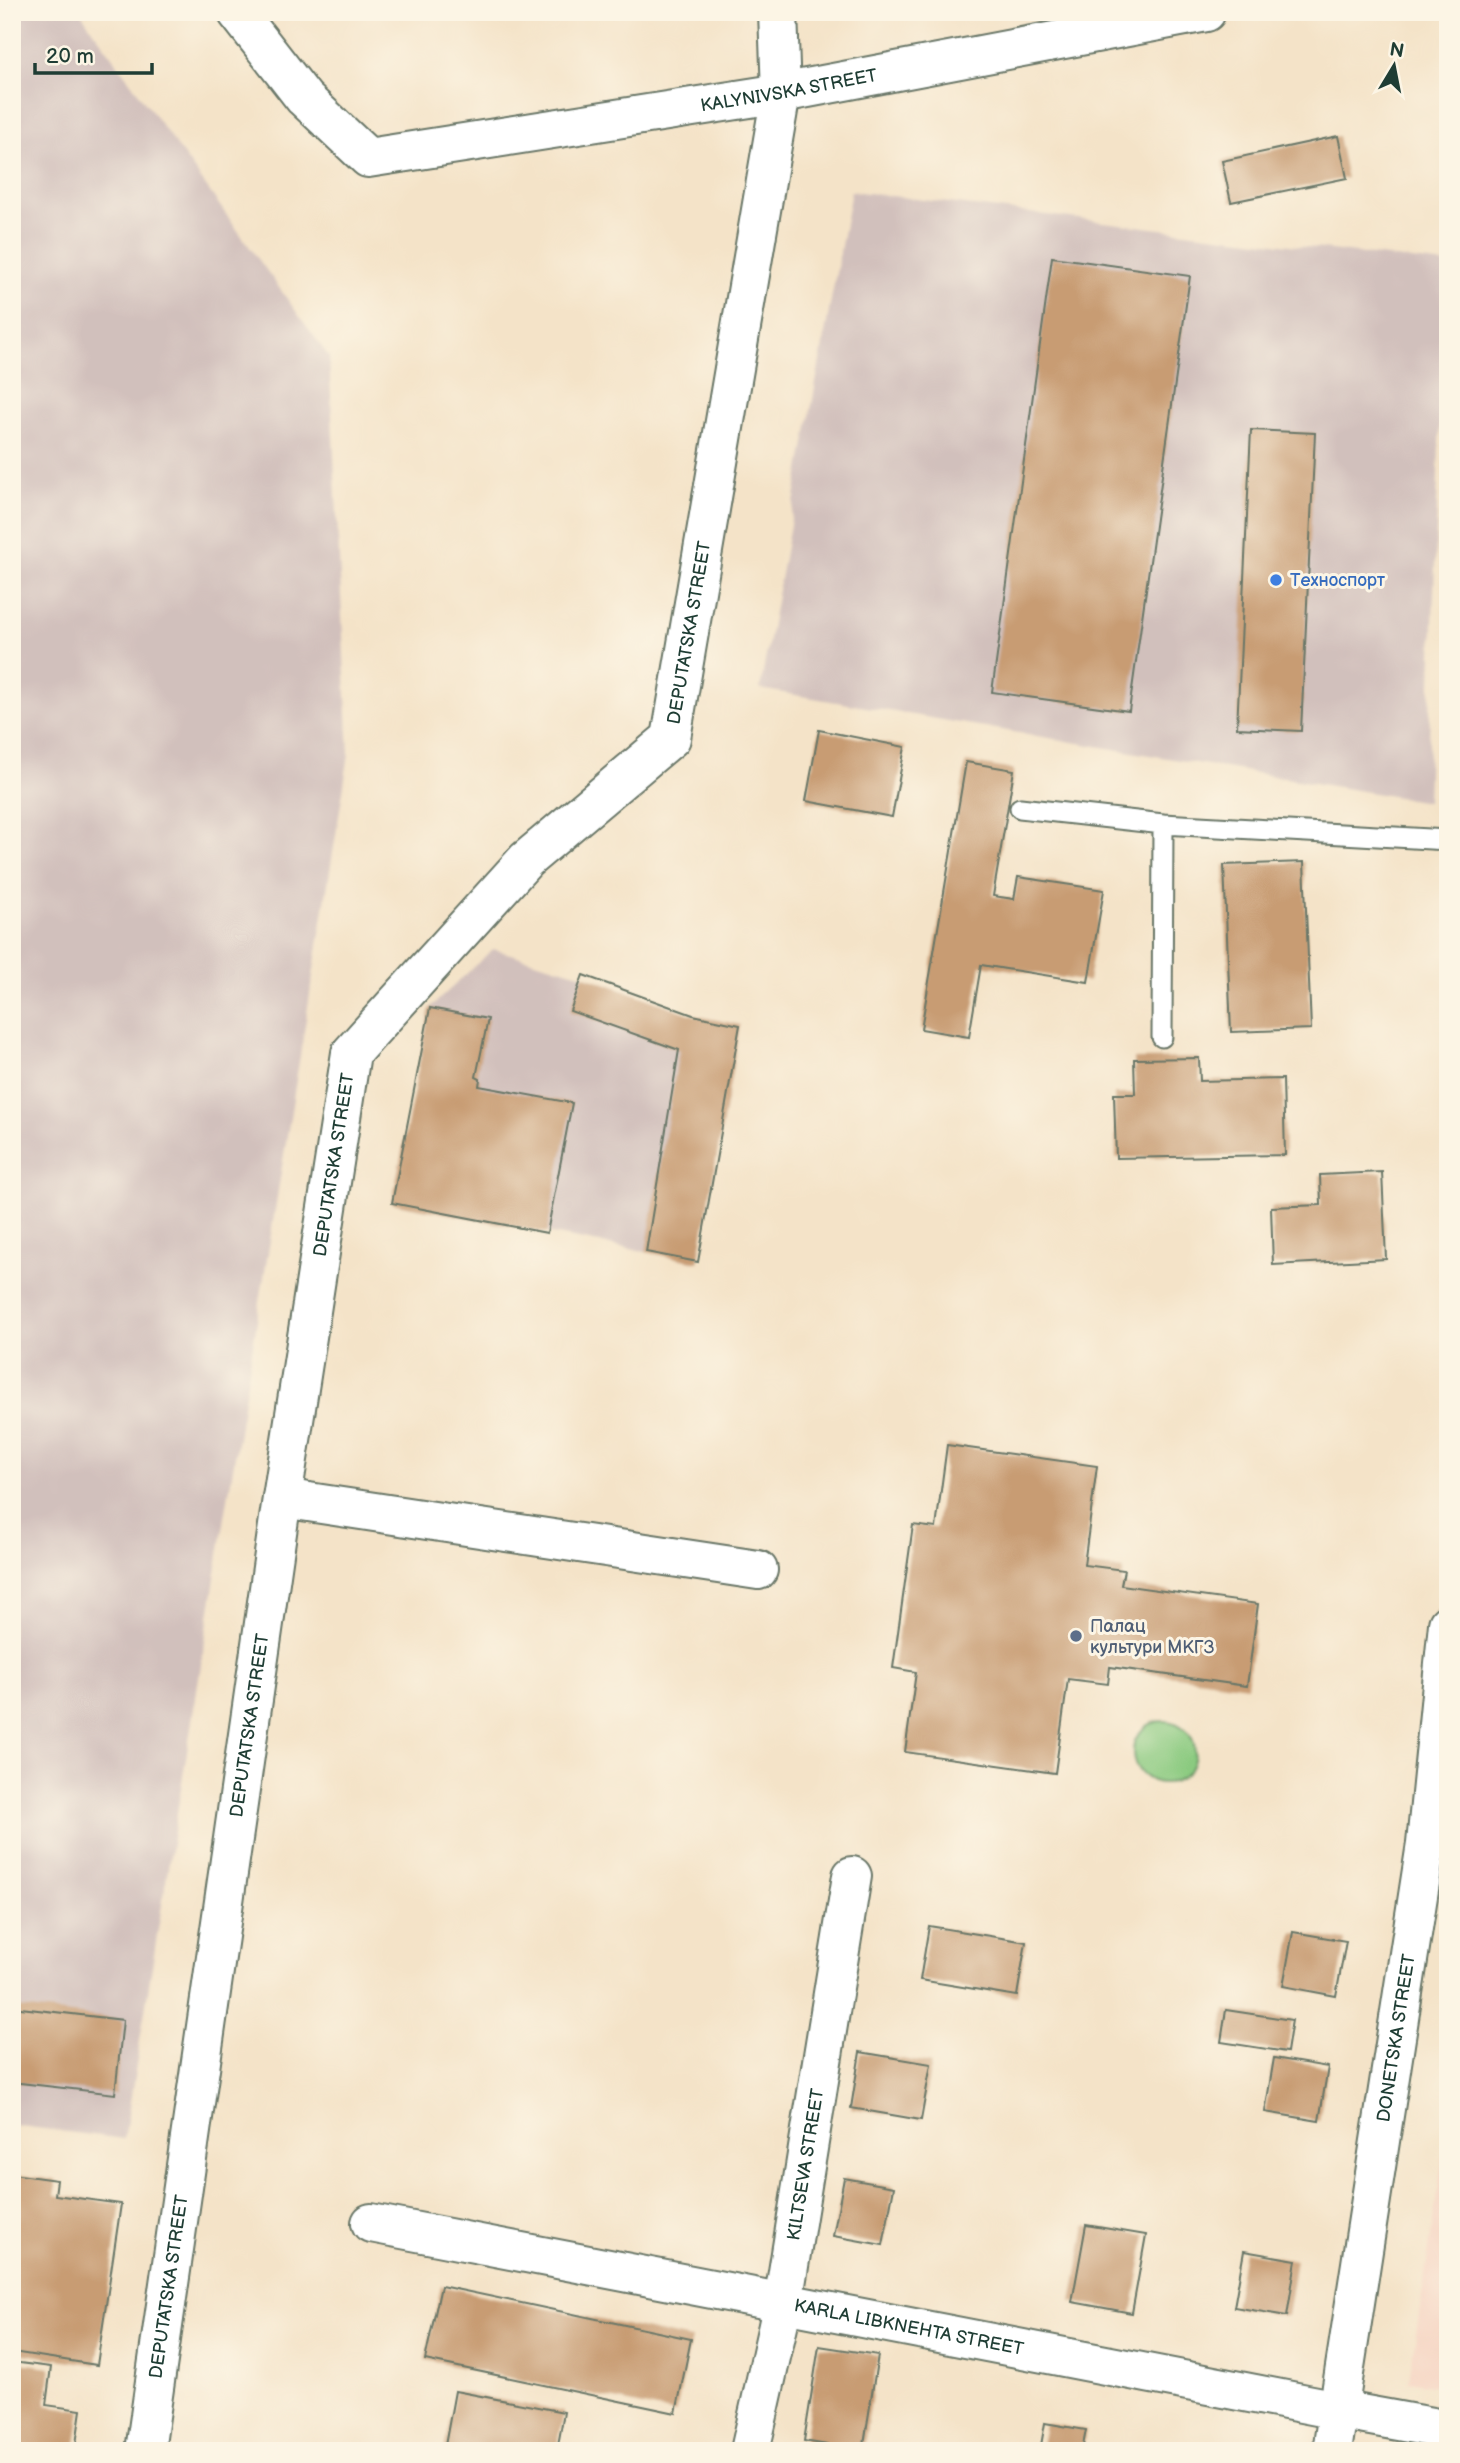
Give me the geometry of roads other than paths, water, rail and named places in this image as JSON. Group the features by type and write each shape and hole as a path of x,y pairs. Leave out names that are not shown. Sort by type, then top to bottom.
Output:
{"street":[{"name":"KALYNIVSKA STREET","path":"237,12 304,98 368,158 781,93 1206,12"},
{"name":"DEPUTATSKA STREET","path":"145,2451 282,1498 351,1053 526,860 671,738 781,93 778,12"},
{"path":"282,1498 758,1570"},
{"name":"DONETSKA STREET","path":"1332,2451 1426,1844 1448,1624"},
{"name":"KILTSEVA STREET","path":"750,2451 783,2302 852,1876"},
{"name":"KARLA LIBKNEHTA STREET","path":"371,2223 1448,2430"}],"lane":[{"path":"1020,808 1163,824 1448,840"},
{"path":"1162,1037 1163,824"}],"place":[{"name":"Техноспорт","path":"1276,580"},
{"name":"Палац культури МКГЗ","path":"1076,1636"}]}
